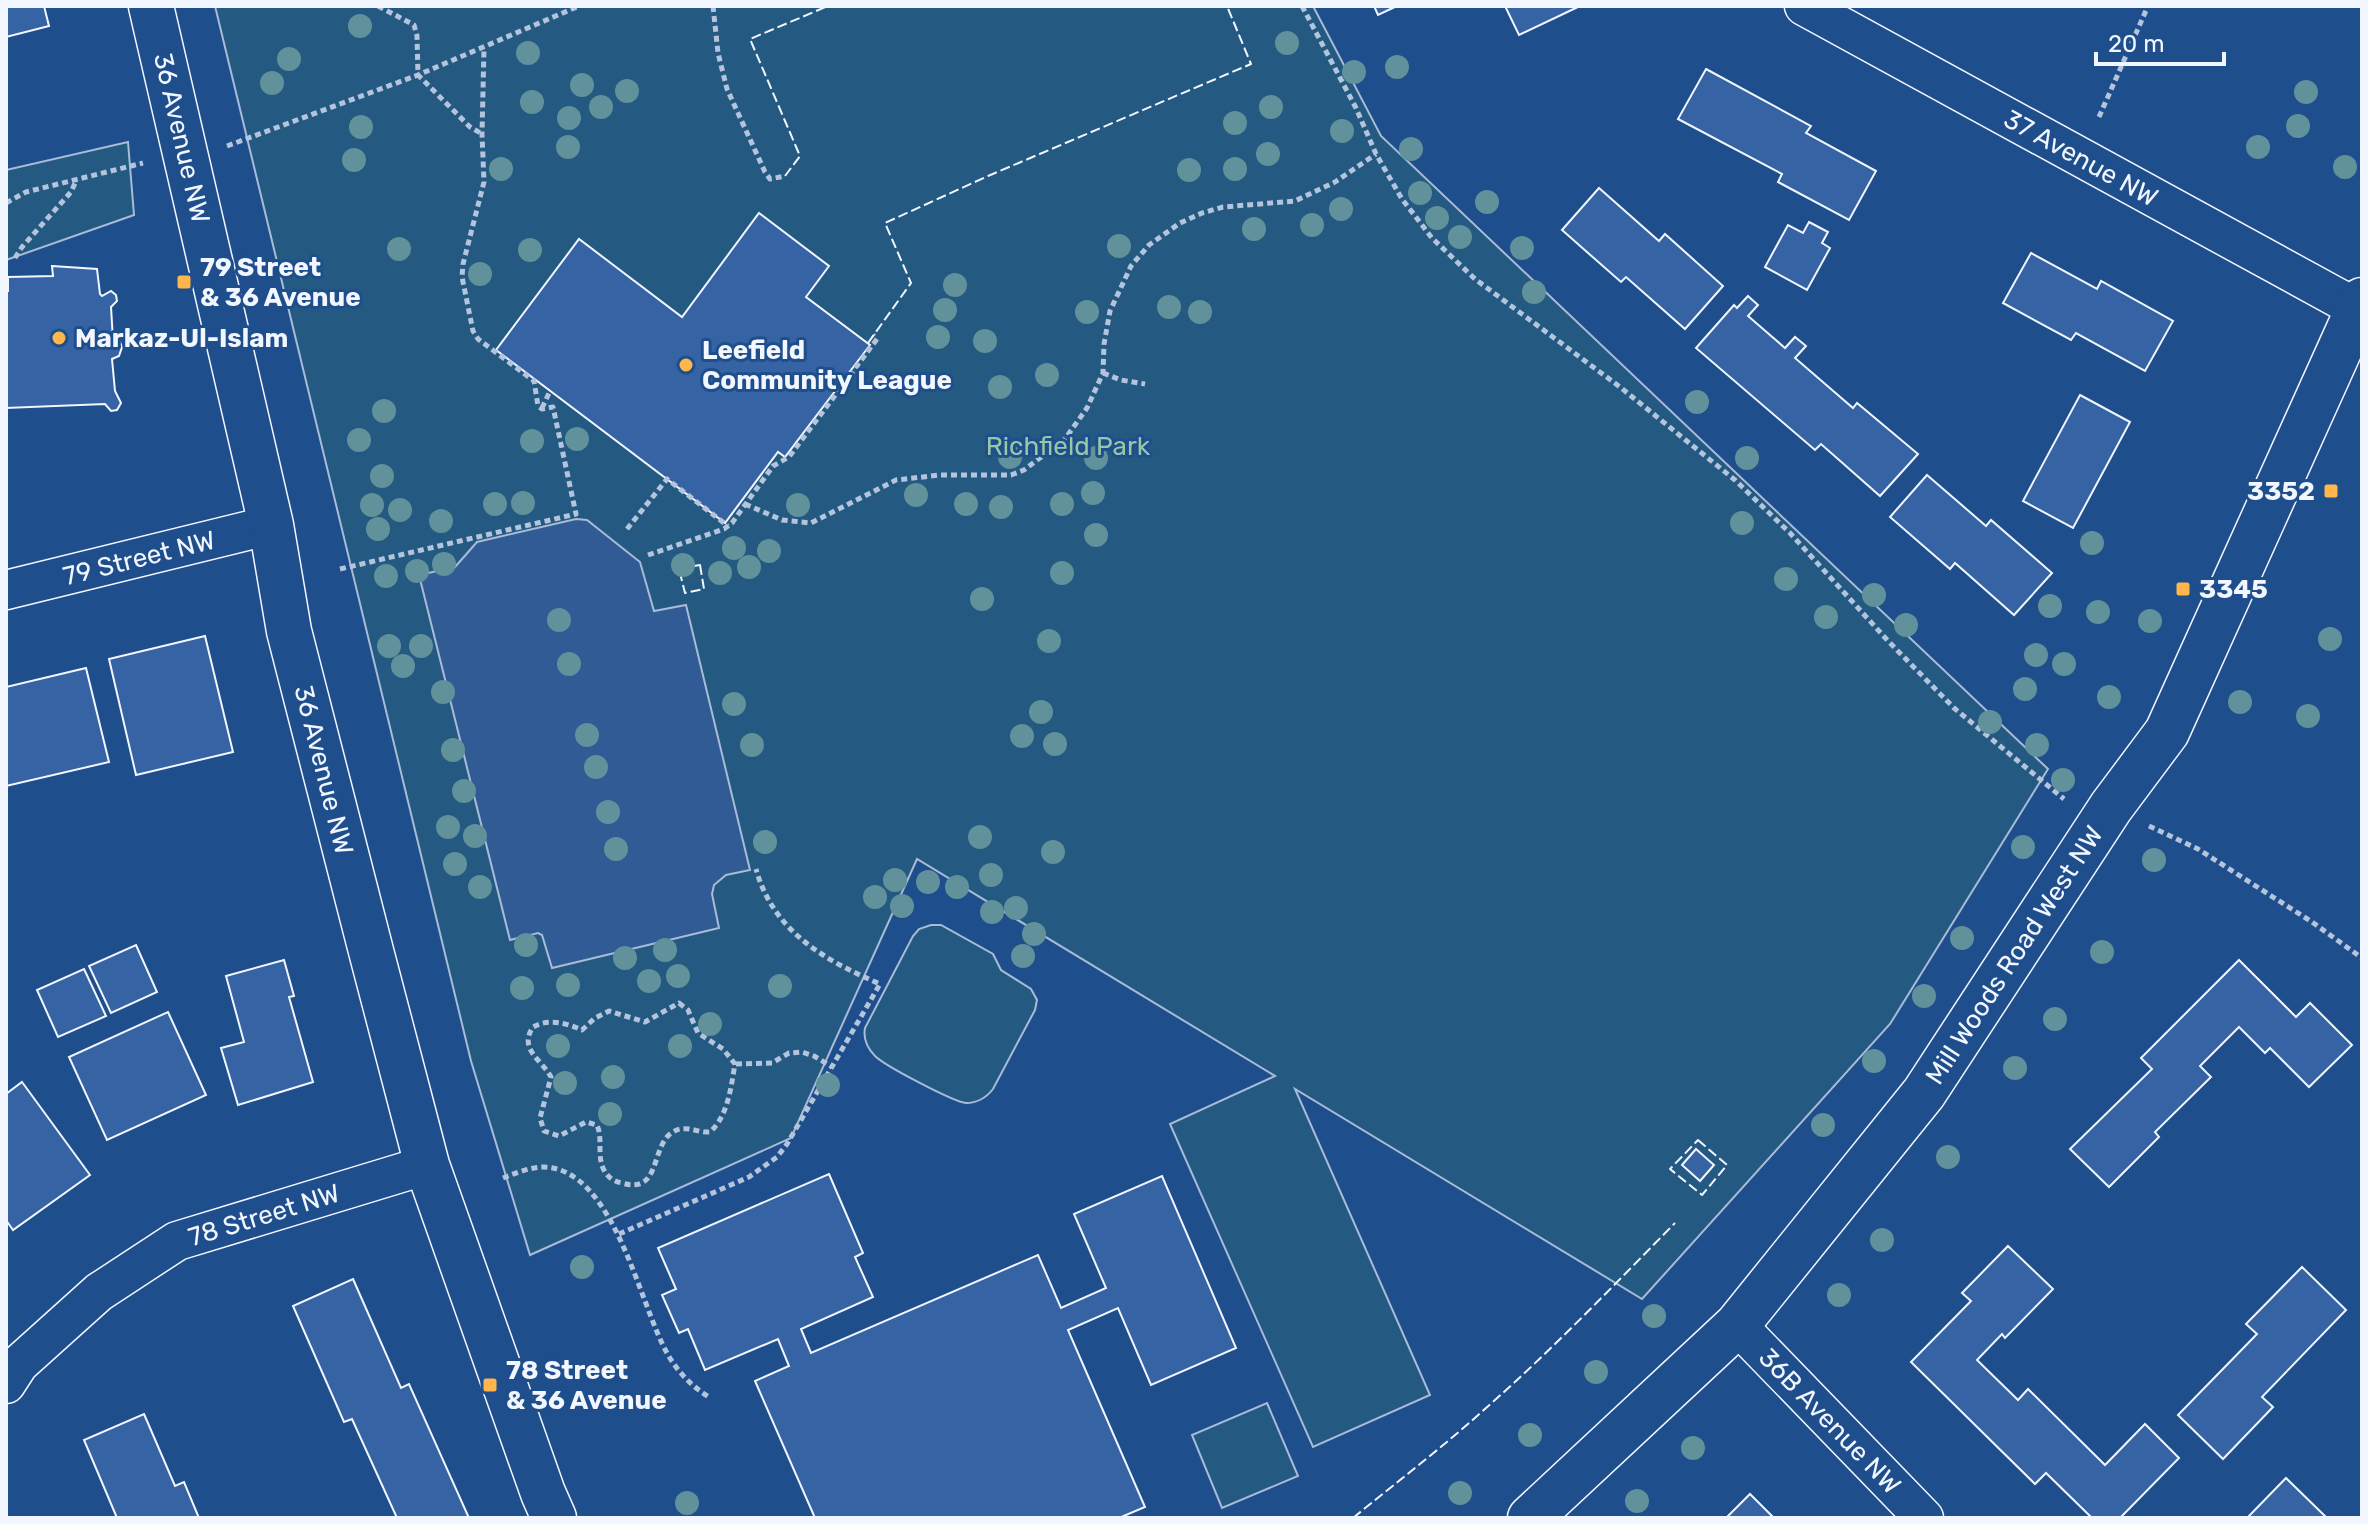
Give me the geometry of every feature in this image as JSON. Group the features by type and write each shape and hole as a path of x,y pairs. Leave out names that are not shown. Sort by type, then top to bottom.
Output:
{"street":[{"name":"36 Avenue NW","path":"151,6 271,525 289,631 427,1165 554,1518"},
{"name":"37 Avenue NW","path":"1804,6 2360,304"},
{"name":"Mill Woods Road West NW","path":"1530,1518 1737,1325 1924,1093 2111,807 2167,732 2360,304"},
{"name":"79 Street NW","path":"6,590 271,525"},
{"name":"78 Street NW","path":"6,1384 19,1364 99,1292 177,1241 427,1165"},
{"name":"36B Avenue NW","path":"1737,1325 1924,1518"}],"path":[{"path":"378,6 414,25 418,75 470,127 482,134"},
{"path":"227,146 418,75 579,6"},
{"path":"713,6 718,53 727,89 765,172 770,179 785,176"},
{"path":"1302,6 1402,199 1442,249 1475,279 1620,387 1735,480 1790,533 1954,708 2063,798 2111,807 2198,849 2362,958"},
{"path":"2099,117 2148,6"},
{"path":"484,48 484,182 462,277 478,339 534,381 538,406 542,409"},
{"path":"745,504 782,520 811,523 896,480 914,476 1018,473 1065,439 1087,408 1103,373 1110,311 1131,266 1149,245 1180,223 1202,213 1223,207 1295,201 1335,182 1376,154"},
{"path":"6,203 26,192 155,160"},
{"path":"15,258 71,192 77,180"},
{"path":"648,555 728,526 773,466 789,457 877,339 873,335"},
{"path":"1103,373 1145,384"},
{"path":"542,409 550,391"},
{"path":"340,569 576,514 553,407 542,409"},
{"path":"627,529 667,479 728,526"},
{"path":"619,1234 733,1185 764,1166 787,1144 880,984 840,967 798,937 767,900 756,869"},
{"path":"679,1003 688,1010 698,1033 723,1049 735,1064 727,1101 714,1129 705,1133 680,1128 669,1134 650,1177 630,1185 612,1180 603,1169 597,1125 586,1122 559,1136 544,1131 540,1118 551,1077 529,1049 528,1037 533,1027 546,1022 563,1023 582,1030 609,1011 645,1022 679,1003"},
{"path":"735,1064 772,1063 789,1053 802,1052 832,1067"},
{"path":"503,1178 526,1169 545,1167 562,1170 590,1190 619,1234 630,1269 668,1356 684,1376 709,1397"}],"green space":[{"name":"Richfield Park","path":"215,6 1313,6 1381,136 2048,769 1890,1024 1642,1299 1295,1089 1430,1395 1313,1447 1170,1124 1275,1076 917,859 791,1138 530,1255 471,1061"},
{"path":"128,142 134,215 6,260 6,170"},
{"path":"941,925 993,954 1001,970 1031,989 1037,1000 1035,1010 993,1089 974,1102 966,1103 948,1097 920,1083 875,1056 865,1040 865,1028 913,936 919,929"},
{"path":"1267,1403 1298,1476 1222,1508 1192,1435"}],"shaded area":[{"path":"576,519 587,520 640,562 654,611 686,605 750,870 726,875 714,885 712,894 719,928 552,968 542,935 538,933 510,940 419,575 455,567 477,542"}],"building":[{"path":"6,6 44,6 49,26 6,37"},
{"path":"1374,6 1397,6 1378,15"},
{"path":"1505,6 1580,6 1519,35"},
{"path":"1706,69 1811,126 1806,133 1876,171 1849,220 1778,182 1782,174 1678,119"},
{"path":"1599,188 1659,241 1665,234 1723,286 1685,329 1626,277 1621,282 1562,230"},
{"name":"Leefield Community League","path":"759,213 829,266 806,297 870,345 785,457 778,452 725,523 496,350 579,239 682,317"},
{"path":"1809,222 1828,232 1822,243 1830,248 1807,290 1765,267 1788,225 1803,233"},
{"path":"2031,253 2097,289 2101,281 2173,321 2145,371 2076,333 2071,340 2003,303"},
{"name":"Markaz-Ul-Islam","path":"52,266 97,269 100,294 102,296 111,291 116,295 117,301 111,307 113,340 120,342 122,347 119,356 112,359 115,391 121,403 117,410 111,411 105,404 6,408 8,277 53,276"},
{"path":"1748,296 1758,305 1748,316 1785,348 1795,337 1806,346 1795,358 1853,408 1857,403 1918,454 1880,496 1821,444 1815,450 1696,348 1734,305 1737,308"},
{"path":"2080,395 2130,422 2073,528 2023,501"},
{"path":"1927,475 1986,526 1991,520 2052,573 2014,615 1955,563 1950,569 1890,517"},
{"path":"205,636 233,752 136,775 109,659"},
{"path":"86,668 109,762 6,786 6,687"},
{"path":"136,945 157,992 111,1013 89,966"},
{"path":"284,960 294,996 289,997 313,1082 238,1105 221,1048 244,1042 226,976"},
{"path":"2239,960 2296,1017 2310,1003 2352,1045 2309,1087 2270,1048 2265,1053 2239,1027 2200,1066 2211,1077 2155,1132 2159,1137 2109,1187 2070,1149 2152,1069 2141,1058"},
{"path":"84,969 106,1016 58,1037 37,990"},
{"path":"168,1012 206,1095 107,1140 69,1057"},
{"path":"22,1082 90,1175 13,1230 6,1220 6,1094"},
{"path":"1696,1149 1714,1165 1700,1181 1682,1165"},
{"path":"829,1174 863,1253 855,1257 873,1297 801,1329 811,1353 1038,1255 1061,1308 1106,1288 1074,1214 1162,1176 1236,1348 1151,1385 1118,1308 1068,1330 1145,1507 1119,1518 815,1518 755,1381 789,1366 778,1339 705,1370 688,1329 679,1333 662,1295 676,1289 658,1248"},
{"path":"2008,1246 2053,1289 2005,1338 2002,1334 1977,1360 2018,1400 2028,1389 2105,1465 2145,1424 2179,1458 2120,1518 2092,1518 2046,1473 2035,1484 1911,1362 1971,1301 1962,1293"},
{"path":"2302,1267 2346,1310 2262,1397 2273,1407 2223,1459 2178,1415 2257,1334 2246,1324"},
{"path":"353,1279 401,1388 409,1384 469,1518 397,1518 352,1419 344,1422 293,1306"},
{"path":"144,1414 175,1486 184,1482 199,1518 117,1518 84,1440"},
{"path":"2286,1478 2327,1518 2247,1518"},
{"path":"1750,1494 1774,1518 1726,1518"}],"fence":[{"path":"785,176 800,156 750,39 828,6"},
{"path":"868,343 911,283 885,223 1251,64 1227,6"},
{"path":"700,565 704,589 685,593 679,569 700,565"},
{"path":"1698,1140 1727,1165 1702,1195 1670,1169 1698,1140"},
{"path":"1353,1518 1511,1386 1675,1223"}],"place":[{"name":"79 Street & 36 Avenue","path":"184,282"},
{"name":"Markaz-Ul-Islam","path":"59,338"},
{"name":"Leefield Community League","path":"686,365"},
{"name":"3352","path":"2331,491"},
{"name":"3345","path":"2183,589"},
{"name":"78 Street & 36 Avenue","path":"490,1385"}]}
